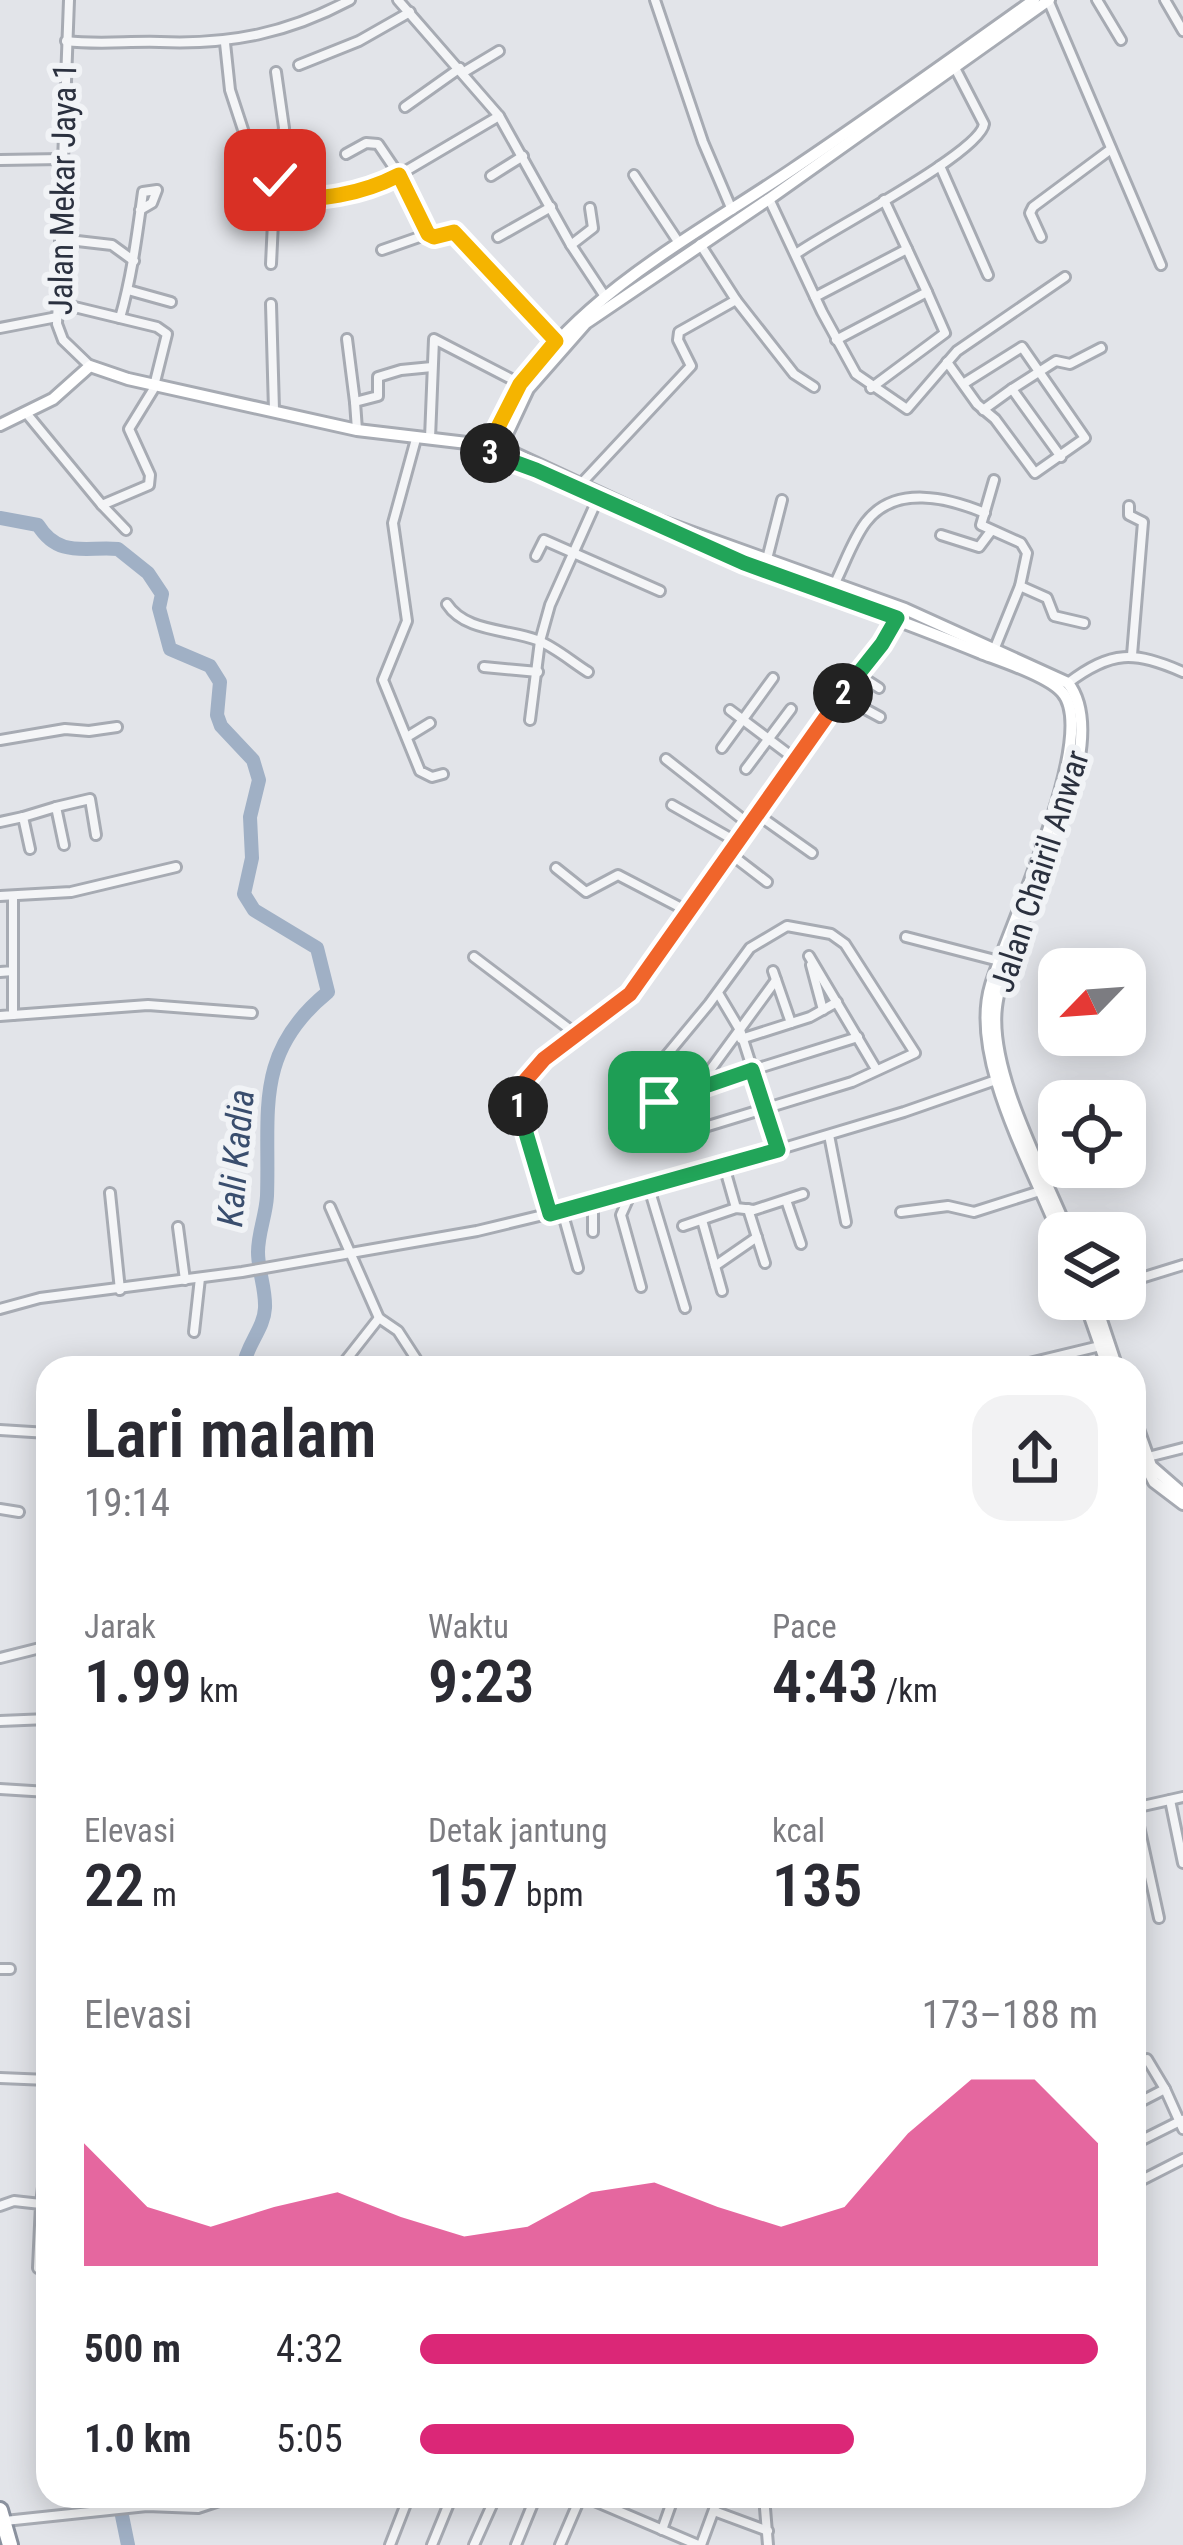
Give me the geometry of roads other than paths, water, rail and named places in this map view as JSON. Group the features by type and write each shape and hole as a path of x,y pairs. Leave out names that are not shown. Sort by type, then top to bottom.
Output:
{"highway":[{"path":"1,2514 10,2545"}],"main road":[{"path":"490,449 528,389 586,323 770,199 802,169 1034,0"},
{"path":"490,449 520,384 604,295 955,68 1048,0"},
{"path":"0,425 27,415 68,388 90,366"},
{"name":"Jalan Chairil Anwar","path":"90,366 357,430 490,449 657,520 836,583 1068,683 1081,706 1083,733 998,993 995,1032 1000,1078 1059,1212"},
{"name":"Jalan Chairil Anwar","path":"578,486 744,563 899,613"},
{"name":"Jalan Chairil Anwar","path":"993,652 1054,685 1071,704 1072,746 1052,832 999,962 987,1003 985,1031 1050,1212"},
{"path":"1091,1320 1105,1356"},
{"path":"1099,1320 1109,1356"},
{"path":"1146,1451 1157,1474 1183,1494"},
{"path":"1146,1466 1154,1482 1183,1504"}],"street":[{"name":"Jalan Mekar Jaya 1","path":"68,0 58,316 63,340 90,366"},
{"path":"66,41 225,43 303,23 350,0"},
{"path":"398,0 499,116 604,295"},
{"path":"655,0 732,210"},
{"path":"1048,0 1161,265"},
{"path":"1097,0 1121,40"},
{"path":"1165,0 1183,31"},
{"path":"299,65 359,41 410,12"},
{"path":"225,43 230,90 253,158 279,164"},
{"path":"405,106 499,51"},
{"path":"796,254 981,136 985,128 955,68"},
{"path":"272,264 284,128 276,72"},
{"path":"276,200 348,196 399,175 499,116"},
{"path":"346,154 366,143 378,144 428,234 454,232 556,341"},
{"path":"1041,237 1032,218 1033,207 1112,149"},
{"path":"491,176 523,156"},
{"path":"0,160 62,159"},
{"path":"940,166 988,275"},
{"path":"634,176 679,243"},
{"path":"770,199 836,340 860,378 907,409 947,362 1007,314 1065,277"},
{"path":"871,388 945,333 884,200"},
{"path":"498,237 551,207"},
{"path":"572,245 593,228 590,208"},
{"path":"120,318 140,210"},
{"path":"382,250 428,234"},
{"path":"60,239 112,245 134,261"},
{"path":"700,244 736,300 794,374 814,387"},
{"path":"815,297 907,248"},
{"path":"128,290 171,302"},
{"path":"836,340 927,292"},
{"path":"578,486 691,366 678,340 679,332 736,300"},
{"path":"58,303 157,327 167,334 154,385 129,429 151,480 102,505"},
{"path":"271,304 274,410"},
{"path":"0,328 58,316"},
{"path":"347,339 357,430"},
{"path":"443,774 431,777 420,771 383,680 407,621 393,524 423,439 435,339 520,384"},
{"path":"947,362 963,385 1034,472 1061,458 1085,435 1019,347 963,385"},
{"path":"983,410 1056,361 1070,364 1101,348"},
{"path":"355,401 378,396 380,375 432,367"},
{"path":"1012,389 1061,458"},
{"path":"27,415 126,530"},
{"path":"993,652 1020,586 1026,548 981,525 994,493 994,480"},
{"path":"836,583 864,526 882,509 911,498 930,497 985,513"},
{"path":"530,720 540,641 554,590 598,499"},
{"path":"766,561 782,500"},
{"path":"1129,506 1129,515 1143,522 1132,655"},
{"path":"941,535 980,547 991,531"},
{"path":"536,556 544,540 660,591"},
{"path":"1020,586 1047,598 1054,616 1084,623"},
{"path":"447,604 468,621 540,641 588,672"},
{"path":"550,1214 518,1106 518,1089 544,1059 630,994 899,613"},
{"path":"1068,683 1096,665 1132,655 1183,672"},
{"path":"484,668 538,672"},
{"path":"859,675 879,688"},
{"path":"722,748 773,678"},
{"path":"841,696 880,717"},
{"path":"746,769 791,709"},
{"path":"730,710 795,759"},
{"path":"406,737 430,723"},
{"path":"0,740 65,729 117,727"},
{"path":"666,759 750,825"},
{"path":"0,822 90,799 96,836"},
{"path":"672,806 737,842"},
{"path":"56,807 64,845"},
{"path":"758,814 812,853"},
{"path":"23,818 30,849"},
{"path":"728,852 767,882"},
{"path":"0,896 71,892 176,867"},
{"path":"556,868 586,892 618,875 689,912"},
{"path":"13,896 13,1015"},
{"path":"790,926 831,934 848,948 915,1053 876,1069 852,1082 672,1138 647,1088 651,1074 750,948 790,926"},
{"path":"906,937 999,962"},
{"path":"823,1010 809,956 876,1069"},
{"path":"474,957 576,1034"},
{"path":"0,971 13,971"},
{"path":"699,1086 740,1034 774,975 791,1023"},
{"path":"718,993 740,1034 778,1150"},
{"path":"740,1034 791,1023 837,1002"},
{"path":"0,1016 148,1005 252,1012"},
{"path":"653,1101 858,1037"},
{"path":"0,1309 40,1298 349,1254 550,1214 829,1135 1000,1078"},
{"path":"829,1135 846,1222"},
{"path":"724,1166 736,1208"},
{"path":"649,1188 685,1308"},
{"path":"901,1212 943,1206 974,1212 1042,1190"},
{"path":"110,1193 120,1290"},
{"path":"630,1194 621,1215 641,1287"},
{"path":"683,1226 736,1208 802,1194"},
{"path":"786,1200 801,1244"},
{"path":"593,1204 593,1232"},
{"path":"330,1208 379,1318 398,1331 414,1356"},
{"path":"748,1209 765,1263"},
{"path":"562,1211 578,1268"},
{"path":"702,1220 722,1291"},
{"path":"178,1227 185,1280"},
{"path":"715,1266 757,1238"},
{"path":"1146,1276 1183,1265"},
{"path":"194,1332 200,1278"},
{"path":"349,1356 379,1318"},
{"path":"1059,1356 1100,1346"},
{"path":"0,1430 36,1432"},
{"path":"1148,1457 1183,1448"},
{"path":"0,1509 19,1512"},
{"path":"0,1658 36,1649"},
{"path":"0,1721 36,1720"},
{"path":"0,1789 36,1791"},
{"path":"1146,1805 1183,1797"},
{"path":"1170,1800 1183,1863"},
{"path":"1146,1858 1159,1918"},
{"path":"1146,2060 1182,2123 1146,2139"},
{"path":"0,2078 36,2080"},
{"path":"1146,2098 1165,2089"},
{"path":"1146,2178 1183,2159"},
{"path":"0,2206 14,2201 36,2203"},
{"path":"1,2514 110,2508"},
{"path":"390,2545 404,2508"},
{"path":"433,2545 447,2508"},
{"path":"474,2545 491,2508"},
{"path":"516,2545 531,2508"},
{"path":"560,2545 577,2508"},
{"path":"613,2508 699,2545 715,2508"},
{"path":"662,2530 670,2508"},
{"path":"765,2508 768,2545"},
{"path":"714,2511 767,2531"}],"waterway":[{"name":"Kali Kadia","path":"0,518 38,525 64,547 118,549 148,573 162,594 159,608 170,649 210,666 220,682 217,715 221,726 253,760 259,780 250,817 252,858 244,894 254,910 317,948 328,992 287,1038 270,1085 267,1196 258,1252 265,1308 247,1356"},
{"name":"Kali Kadia","path":"120,2508 128,2545"}]}
